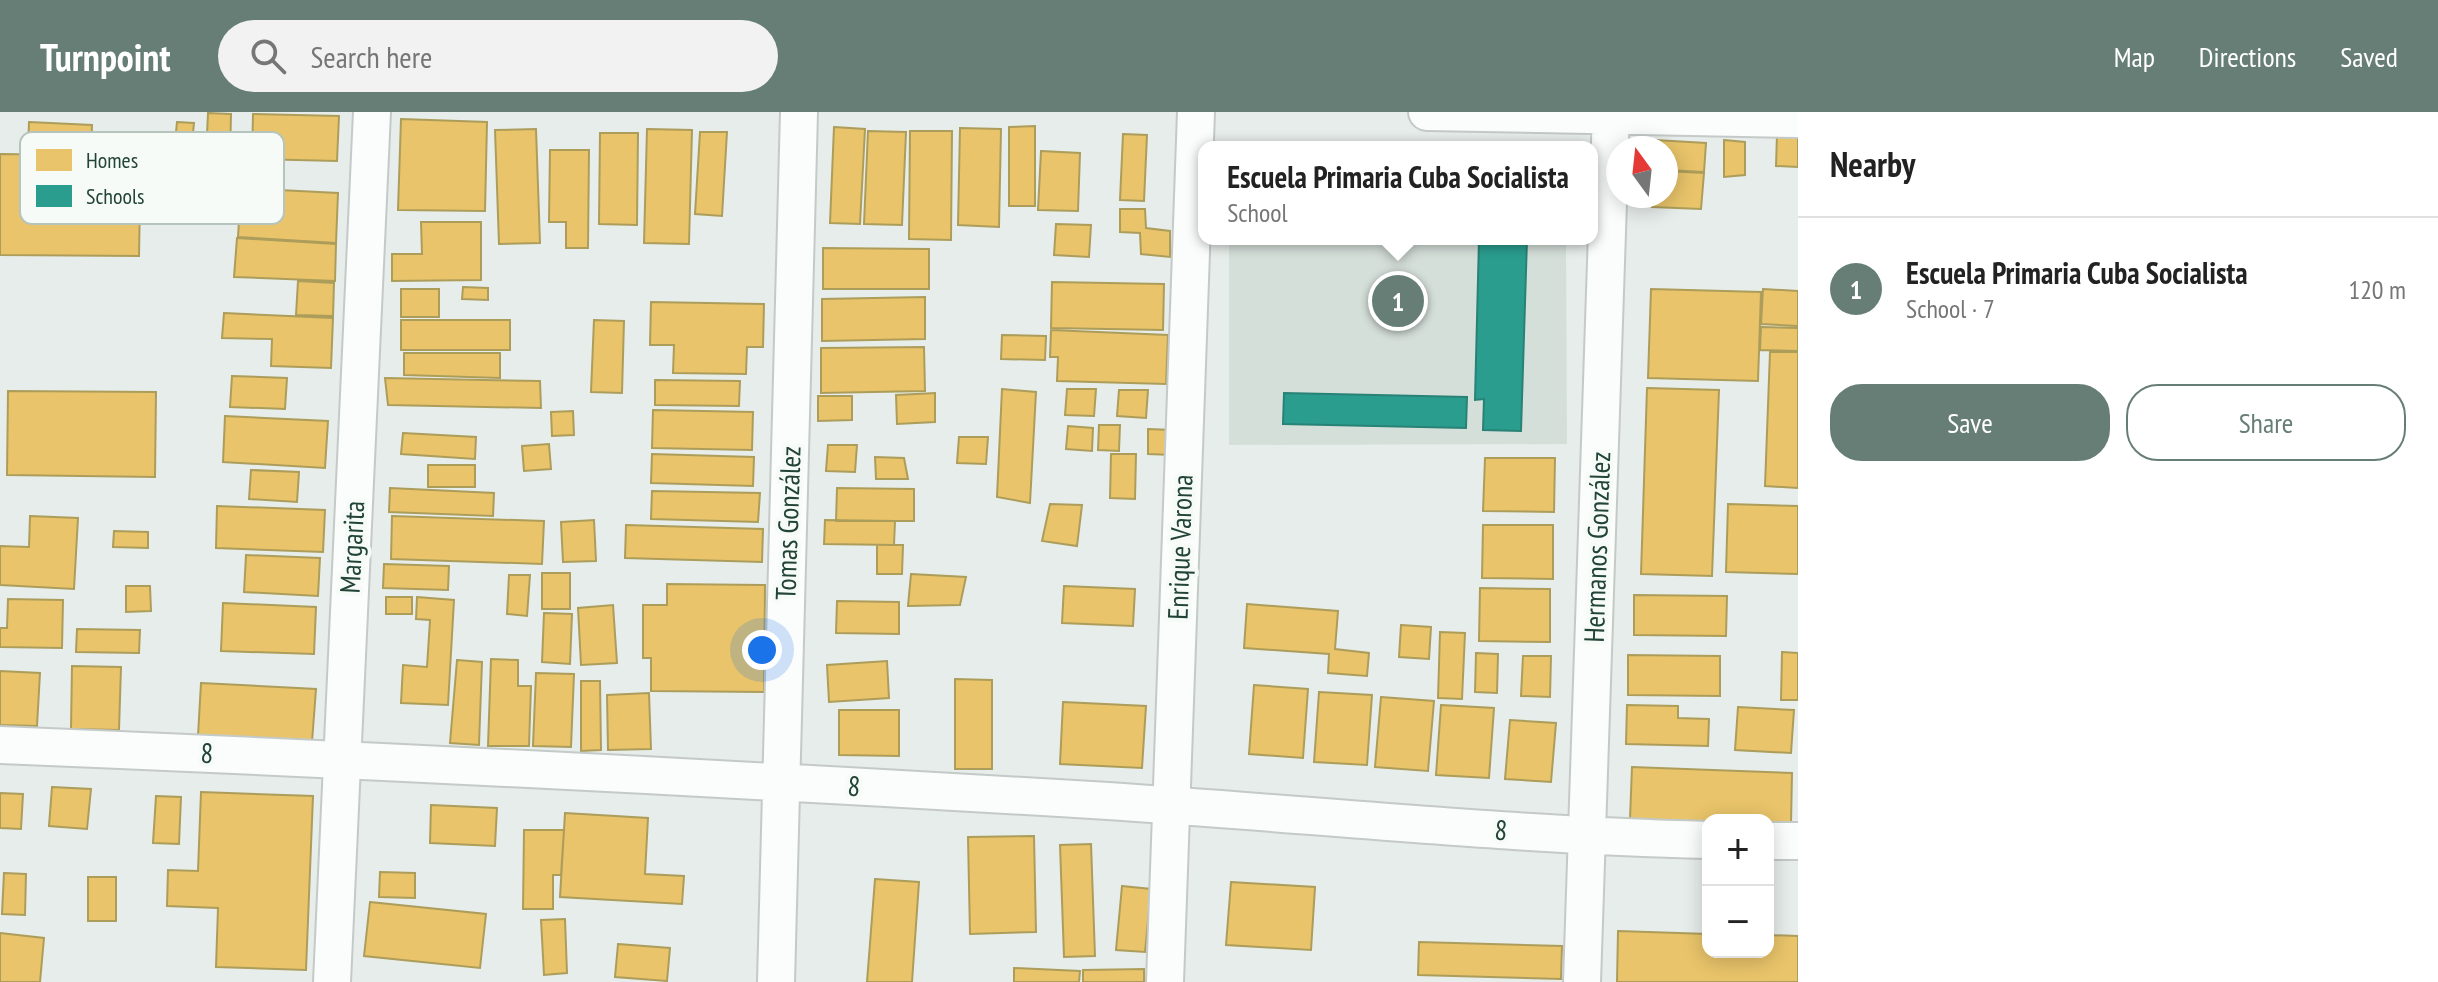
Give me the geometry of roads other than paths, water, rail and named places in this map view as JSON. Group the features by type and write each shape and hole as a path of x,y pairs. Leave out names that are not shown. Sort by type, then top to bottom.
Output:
{"street":[{"name":"Margarita","path":"332,982 372,112"},
{"name":"Tomas González","path":"776,982 799,112"},
{"name":"Enrique Varona","path":"1165,982 1196,112"},
{"path":"1427,112 1798,119"},
{"name":"Hermanos González","path":"1582,982 1611,114"},
{"name":"8","path":"0,745 781,781 1171,805 1588,837 1702,840"},
{"path":"1774,841 1798,841"}],"place":[{"name":"Escuela Primaria Cuba Socialista","path":"1398,301"}]}
